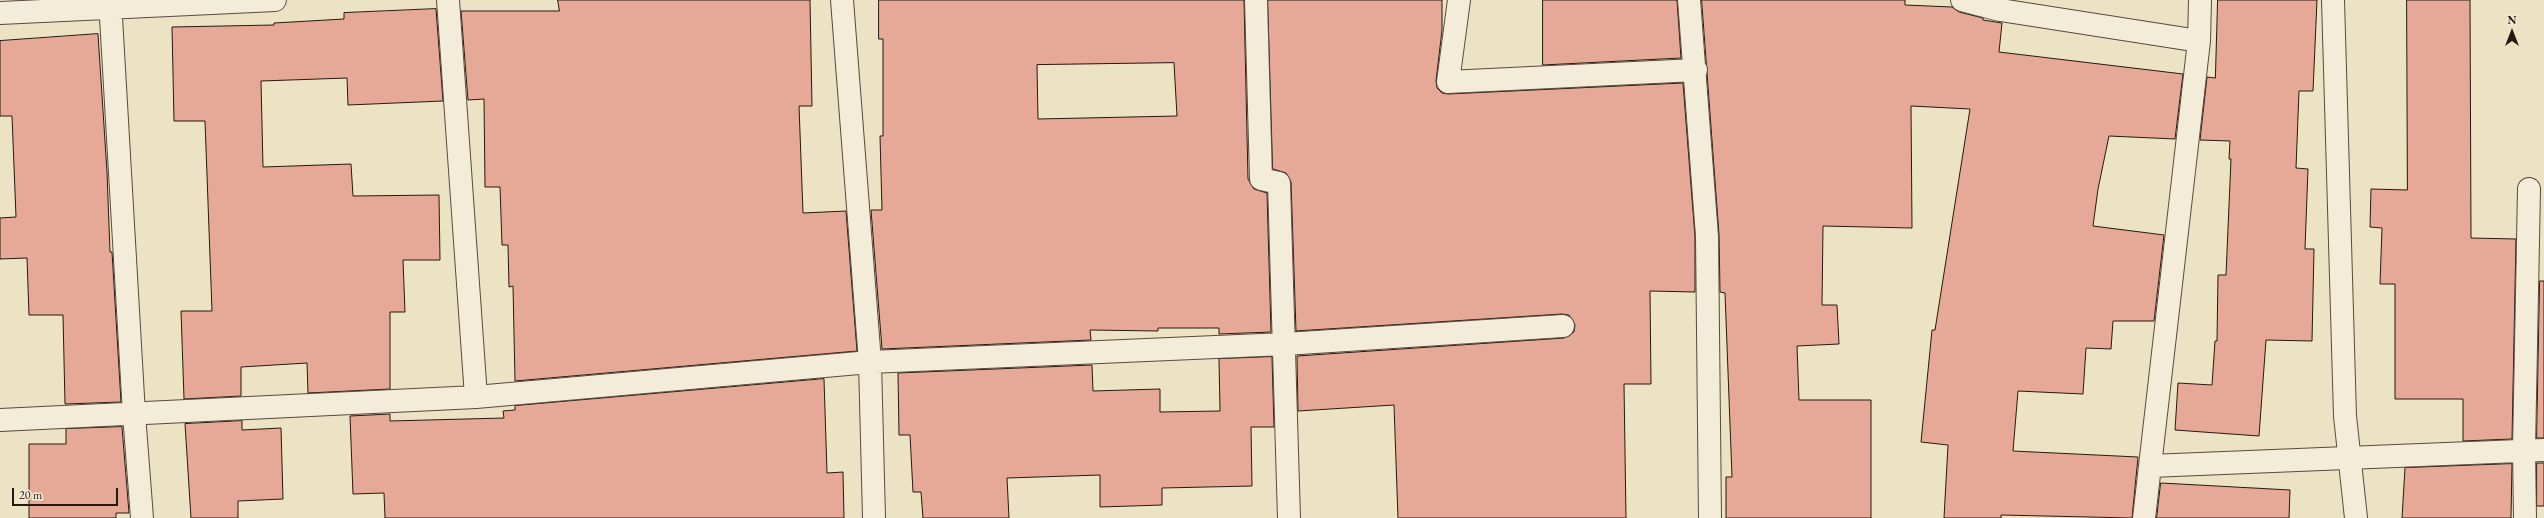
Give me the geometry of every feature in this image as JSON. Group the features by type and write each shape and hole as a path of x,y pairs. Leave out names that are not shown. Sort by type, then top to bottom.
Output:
{"street":[{"path":"0,13 111,5 275,0"},
{"path":"448,0 476,397"},
{"path":"842,0 870,362 874,518"},
{"path":"1256,0 1261,179 1279,183 1286,344 1289,518"},
{"path":"1459,0 1448,82 1696,70"},
{"path":"1689,0 1696,70 1707,236 1710,518"},
{"path":"1962,0 2000,10 2199,41"},
{"path":"2144,518 2199,41 2200,0"},
{"path":"2333,0 2345,416 2351,456 2356,518"},
{"path":"111,5 134,414 142,518"},
{"path":"2525,518 2534,449 2529,189"},
{"path":"0,420 476,397 870,362 1286,344 1563,326"},
{"path":"2150,466 2534,449"}],"building":[{"path":"558,0 810,0 812,106 799,106 803,213 846,211 857,351 515,381 513,286 509,287 508,245 502,245 500,187 485,187 484,99 468,100 461,11 559,11"},
{"path":"879,0 1244,0 1248,179 1254,189 1267,193 1271,332 1219,334 1219,328 1158,328 1158,331 1090,330 1091,340 882,349 871,210 882,210 880,136 883,136 883,39 879,39","holes":["1174,63 1177,116 1038,119 1037,65"]},
{"path":"1268,0 1442,0 1442,30 1436,81 1437,88 1442,93 1448,94 1683,83 1695,237 1695,292 1650,291 1651,384 1624,384 1626,518 1398,518 1394,405 1298,411 1297,356 1564,338 1574,332 1575,325 1569,315 1562,314 1296,331 1291,182 1286,173 1273,169"},
{"path":"1543,0 1677,0 1681,58 1543,65"},
{"path":"1702,0 1905,0 1905,5 1952,7 1959,12 1983,18 1983,20 2002,23 1999,52 2183,74 2175,139 2109,136 2098,189 2093,226 2164,235 2154,321 2113,321 2111,349 2086,348 2083,394 2018,391 2013,451 2138,457 2132,518 2001,515 2001,518 1944,518 1948,445 1921,442 1932,330 1935,330 1970,109 1911,106 1912,228 1823,226 1822,305 1837,305 1839,344 1797,346 1799,400 1871,400 1871,518 1726,518 1726,477 1732,477 1725,293 1720,292 1719,235"},
{"path":"2218,0 2317,0 2313,91 2299,91 2296,168 2308,169 2305,249 2314,249 2312,341 2266,340 2259,436 2175,430 2178,383 2212,385 2215,341 2217,341 2218,275 2226,275 2231,159 2229,159 2230,141 2200,140 2207,77 2215,78"},
{"path":"2407,0 2470,0 2471,238 2516,239 2512,439 2463,441 2463,399 2395,399 2395,284 2380,284 2382,228 2370,227 2371,189 2407,190"},
{"path":"436,9 443,101 348,105 347,78 261,81 263,167 351,164 353,196 439,195 440,260 403,260 405,312 390,312 390,389 308,393 307,363 241,367 241,396 184,399 181,311 212,311 205,121 174,121 172,27 274,25 274,23 344,19 344,13"},
{"path":"98,34 107,172 110,252 112,252 121,402 65,404 63,315 29,315 27,258 0,259 0,218 16,217 12,116 0,116 0,41"},
{"path":"2540,281 2544,281 2544,438 2537,438"},
{"path":"1272,357 1274,427 1251,427 1252,486 1162,488 1162,505 1100,507 1100,475 1007,478 1009,518 923,518 921,492 913,492 910,435 899,435 898,373 1092,365 1093,391 1160,389 1160,412 1220,411 1219,359"},
{"path":"824,379 827,473 843,472 844,518 385,518 384,493 353,494 350,416 390,414 390,421 504,418 503,411 515,410 515,406"},
{"path":"242,421 242,430 281,428 283,499 238,501 238,518 191,518 185,424"},
{"path":"122,427 129,513 116,513 116,518 29,518 29,444 66,444 66,429"},
{"path":"2537,463 2544,463 2544,506 2537,506"},
{"path":"2512,464 2511,518 2402,518 2405,468"},
{"path":"2161,483 2290,490 2289,518 2157,518"}]}
